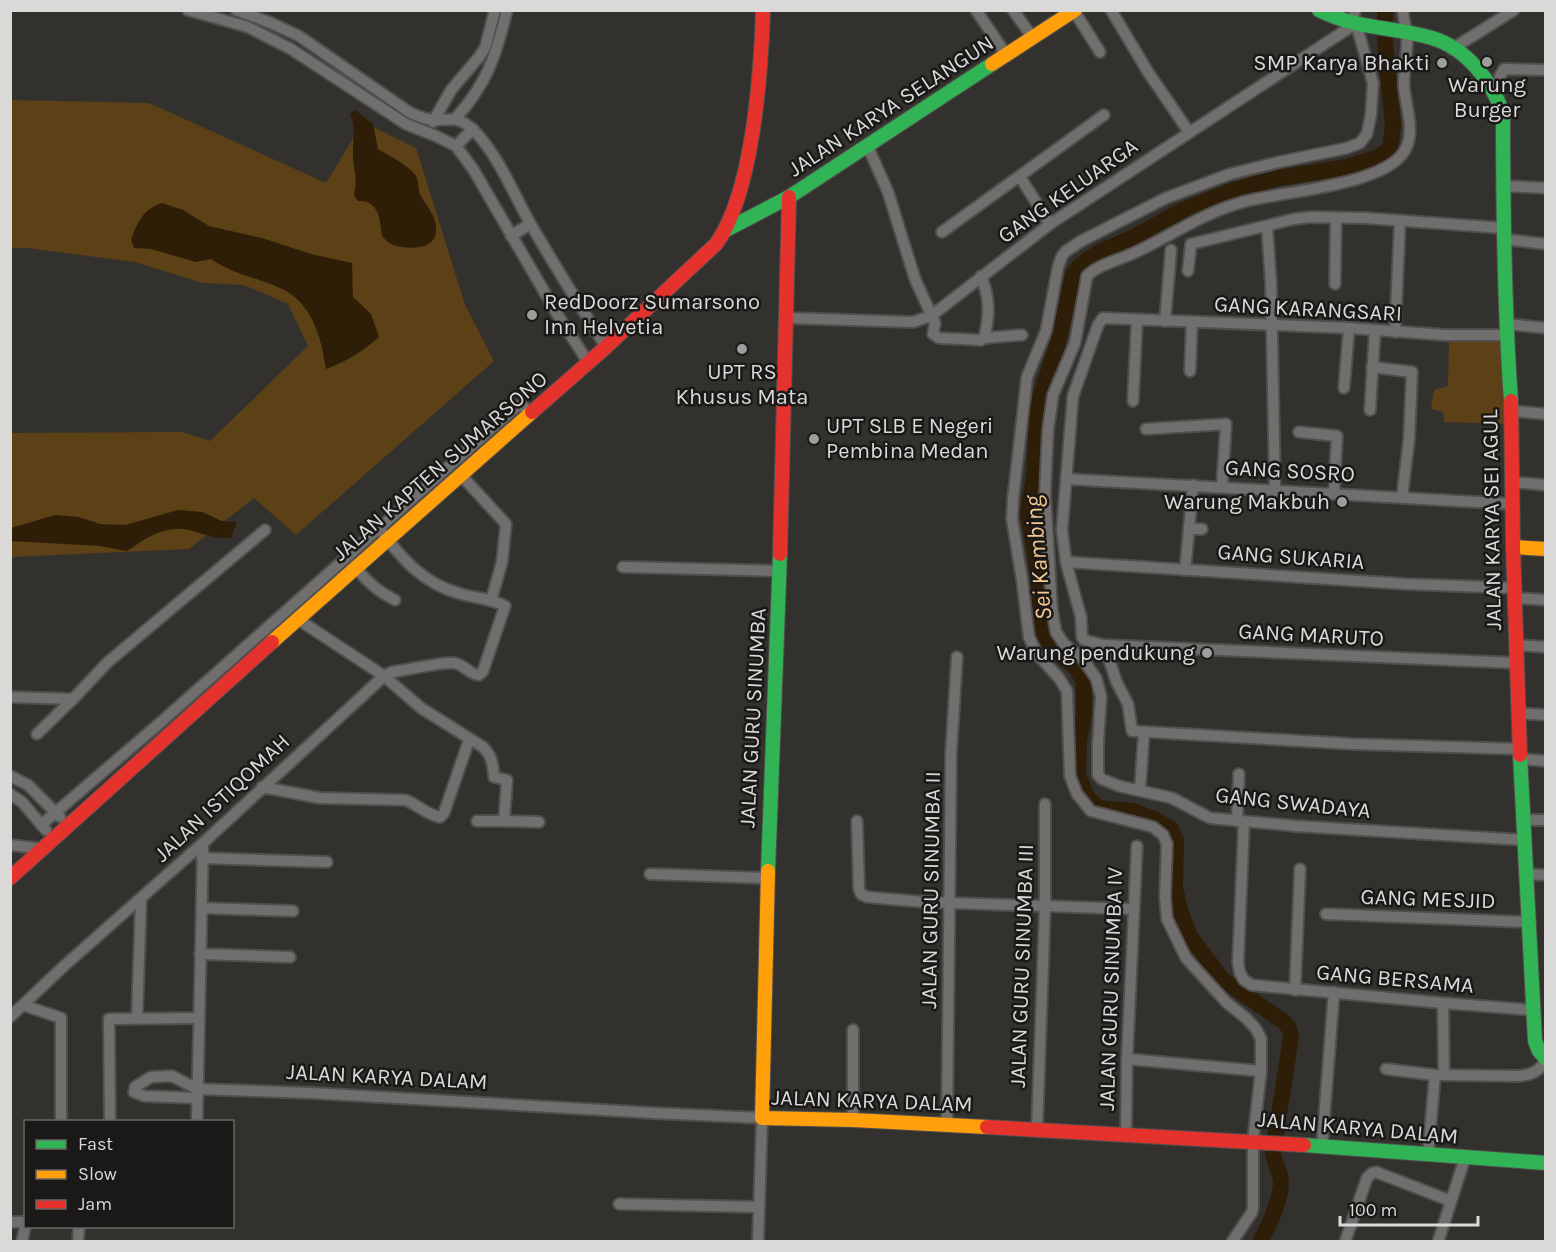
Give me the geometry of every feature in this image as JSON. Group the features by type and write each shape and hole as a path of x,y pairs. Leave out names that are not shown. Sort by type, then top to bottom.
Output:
{"main road":[{"name":"JALAN KAPTEN SUMARSONO","path":"10,878 356,568 383,534 459,469 531,414 712,249 726,230 738,196 751,137 762,48 763,10"},
{"path":"1319,10 1337,21 1406,35"},
{"name":"JALAN KARYA SELANGUN","path":"726,230 789,197 1074,11"},
{"name":"JALAN KARYA SEI AGUL","path":"1406,35 1433,39 1452,49 1479,71 1498,96 1503,113 1503,234 1506,330 1512,411 1513,547 1525,874 1535,1041 1545,1060"},
{"name":"JALAN GURU SINUMBA","path":"762,1118 767,878 788,318 789,197"},
{"path":"1513,547 1545,549"},
{"name":"JALAN KARYA DALAM","path":"762,1118 853,1120 1257,1140 1545,1163"}],"street":[{"path":"188,10 248,27 291,49 399,120 456,146 473,169 510,236 588,362"},
{"path":"236,10 299,36 409,112 434,120 455,119 473,129 485,143 530,224 606,348"},
{"path":"425,132 451,90 485,48 495,10"},
{"path":"455,119 473,98 492,65 507,10"},
{"path":"976,10 1007,56"},
{"path":"1013,10 1033,38"},
{"path":"1111,10 1148,72 1189,132"},
{"path":"1232,1242 1253,1207 1261,1039 1247,1019 1226,1002 1186,958 1167,919 1165,897 1167,844 1163,835 1153,826 1091,811 1077,794 1070,776 1067,691 1059,678 1037,654 1029,637 1012,519 1014,489 1027,377 1046,331 1062,256 1083,240 1176,194 1230,174 1347,148 1360,143 1367,134 1373,83 1355,10"},
{"path":"1403,10 1406,35"},
{"path":"1452,49 1514,10"},
{"path":"1074,11 1100,52"},
{"name":"GANG KELUARGA","path":"788,318 914,322 931,316 1050,224 1189,132 1359,26"},
{"name":"GANG SWADAYA","path":"1406,35 1404,86 1408,115 1408,143 1400,158 1375,173 1351,181 1265,195 1240,202 1184,225 1137,252 1093,270 1087,276 1075,343 1053,395 1048,430 1045,493 1052,610 1056,632 1064,644 1082,658 1096,678 1101,696 1098,744 1100,778 1119,786 1172,798 1210,818 1524,840"},
{"path":"1498,96 1500,76 1504,69 1545,70"},
{"path":"942,232 1104,115"},
{"path":"456,146 473,129"},
{"path":"868,147 888,192 915,279 935,323 933,334 939,338 981,340 1022,335"},
{"path":"1020,177 1050,224"},
{"path":"1502,186 1545,188"},
{"path":"1335,284 1336,218"},
{"path":"1188,271 1191,244 1294,219 1400,221 1503,234 1545,244"},
{"path":"1395,332 1400,221"},
{"path":"510,236 530,224"},
{"path":"1267,226 1272,327 1275,490"},
{"path":"1164,321 1171,250"},
{"path":"981,276 988,293 989,320 984,338"},
{"name":"GANG KARANGSARI","path":"1066,479 1075,386 1098,325 1103,318 1272,327 1349,328 1445,335 1545,328"},
{"path":"1133,401 1137,320"},
{"path":"1190,371 1192,322"},
{"path":"1344,388 1349,328"},
{"path":"1370,410 1375,330"},
{"path":"1372,367 1412,372 1409,440 1402,497"},
{"path":"1512,411 1545,414"},
{"path":"1146,429 1226,424 1222,487"},
{"path":"1299,432 1337,436 1334,493"},
{"path":"459,469 506,524 502,562 491,601"},
{"path":"1066,479 1062,530 1066,562 1081,617 1082,639 1104,645 1104,651 1117,683 1128,704 1132,731 1520,754 1545,761"},
{"name":"GANG SOSRO","path":"1066,479 1513,504"},
{"path":"1513,482 1545,485"},
{"path":"1185,570 1193,485"},
{"path":"1189,529 1202,530"},
{"path":"38,734 108,662 265,530"},
{"path":"41,825 224,666 383,534 399,555 417,572 435,584 460,594 504,605 506,608 483,671 479,675 453,663 392,672 384,676"},
{"name":"GANG SUKARIA","path":"1066,562 1406,584 1515,593 1545,600"},
{"path":"623,567 780,571"},
{"path":"356,568 367,582 382,594 395,600"},
{"path":"299,620 384,676 421,708 483,747 492,761 494,777 507,780 504,821"},
{"name":"GANG MARUTO","path":"1104,645 1517,663"},
{"path":"1516,645 1545,647"},
{"name":"JALAN GURU SINUMBA II","path":"947,1125 951,754 957,657"},
{"path":"224,666 234,677"},
{"name":"JALAN ISTIQOMAH","path":"10,1017 384,676"},
{"path":"10,697 73,699"},
{"path":"1518,713 1545,715"},
{"path":"1140,789 1144,732"},
{"path":"262,787 320,798 405,800 414,803 433,816 440,817 444,813 469,740"},
{"path":"1239,774 1240,821"},
{"path":"10,776 28,785 68,826"},
{"path":"10,794 21,802 41,825 49,844 10,845"},
{"name":"JALAN GURU SINUMBA III","path":"1037,1130 1045,907 1045,804"},
{"path":"1524,820 1545,820"},
{"path":"477,821 539,822"},
{"path":"857,821 858,885 861,894 870,898 1133,909"},
{"name":"GANG BERSAMA","path":"1240,821 1238,963 1244,980 1252,984 1295,990 1533,1010"},
{"path":"197,1120 203,843"},
{"name":"JALAN GURU SINUMBA IV","path":"1126,1134 1127,1059 1137,846"},
{"path":"202,858 327,862"},
{"path":"1295,990 1300,869"},
{"path":"650,874 767,878"},
{"path":"1525,874 1545,875"},
{"path":"137,1018 141,899"},
{"path":"202,908 293,911"},
{"name":"GANG MESJID","path":"1326,914 1528,922"},
{"path":"201,954 290,957"},
{"path":"1322,1146 1334,992"},
{"path":"1428,1155 1439,1075 1443,1003"},
{"path":"23,1005 61,1018 61,1120"},
{"path":"110,1120 108,1022 112,1018 199,1018"},
{"path":"853,1030 853,1120"},
{"path":"1127,1059 1261,1071"},
{"path":"1386,1069 1439,1075 1529,1075 1539,1070 1545,1060"},
{"name":"JALAN KARYA DALAM","path":"179,1078 152,1077 135,1085 134,1092 144,1096 180,1096 197,1093 311,1093 762,1118"},
{"path":"179,1078 197,1093"},
{"path":"179,1078 180,1096"},
{"name":"JALAN GURU SINUMBA","path":"758,1242 762,1118"},
{"path":"1437,1242 1465,1158"},
{"path":"1345,1242 1367,1178 1372,1173 1376,1172 1451,1201"},
{"path":"619,1204 758,1207"}],"shaded area":[{"path":"11,100 149,103 326,183 363,122 416,148 465,305 494,361 296,535 254,498 189,549 11,557 11,433 182,432 210,441 308,346 288,304 244,285 203,283 135,262 28,248 11,248"},
{"path":"355,110 373,124 378,149 404,165 416,176 420,194 436,226 434,238 425,246 405,247 390,243 382,236 379,217 374,207 358,201 354,195 356,179 353,157 354,130 350,114"},
{"path":"162,203 183,210 209,226 352,263 353,297 371,314 379,337 354,356 326,369 318,333 313,322 300,302 291,294 227,268 211,259 196,262 151,249 134,248 131,240 138,222 150,209"},
{"path":"1449,338 1503,338 1507,424 1444,422 1443,412 1431,409 1434,390 1448,386"},
{"path":"178,510 202,512 222,521 237,522 231,538 216,537 184,529 166,530 150,536 127,551 100,546 11,541 11,528 55,515 79,517 100,524 125,525"}],"waterway":[{"name":"Sei Kambing","path":"1260,1242 1279,1197 1281,1181 1273,1153 1291,1037 1289,1028 1284,1022 1222,979 1190,936 1180,910 1175,887 1176,840 1171,829 1154,819 1132,811 1099,808 1089,799 1084,790 1078,774 1079,741 1084,714 1084,682 1076,668 1050,645 1041,622 1038,572 1028,512 1034,477 1037,415 1041,394 1058,343 1073,275 1080,265 1099,252 1132,238 1181,211 1234,190 1279,178 1347,167 1376,158 1390,149 1393,126 1385,41 1385,10"}],"traffic: fast":[{"path":"1319,10 1348,21 1432,38 1456,49 1476,67 1498,101 1503,113 1504,257 1511,401"},
{"path":"726,230 789,197 992,64"},
{"path":"768,871 780,554"},
{"path":"1520,755 1535,1041 1539,1051 1546,1059"},
{"path":"1304,1145 1546,1163"}],"traffic: slow":[{"path":"992,64 1075,10"},
{"path":"272,642 532,412"},
{"path":"1513,547 1546,549"},
{"path":"768,871 762,1118 987,1127"}],"traffic: jam":[{"path":"532,412 606,347 716,244 729,222 739,195 753,132 763,10"},
{"path":"780,554 789,197"},
{"path":"1511,401 1520,755"},
{"path":"10,878 272,642"},
{"path":"987,1127 1304,1145"}],"place":[{"name":"Warung Burger","path":"1487,62"},
{"name":"SMP Karya Bhakti","path":"1442,63"},
{"name":"RedDoorz Sumarsono Inn Helvetia","path":"532,315"},
{"name":"UPT RS Khusus Mata","path":"742,349"},
{"name":"UPT SLB E Negeri Pembina Medan","path":"814,439"},
{"name":"Warung Makbuh","path":"1342,502"},
{"name":"Warung pendukung","path":"1207,653"}]}
